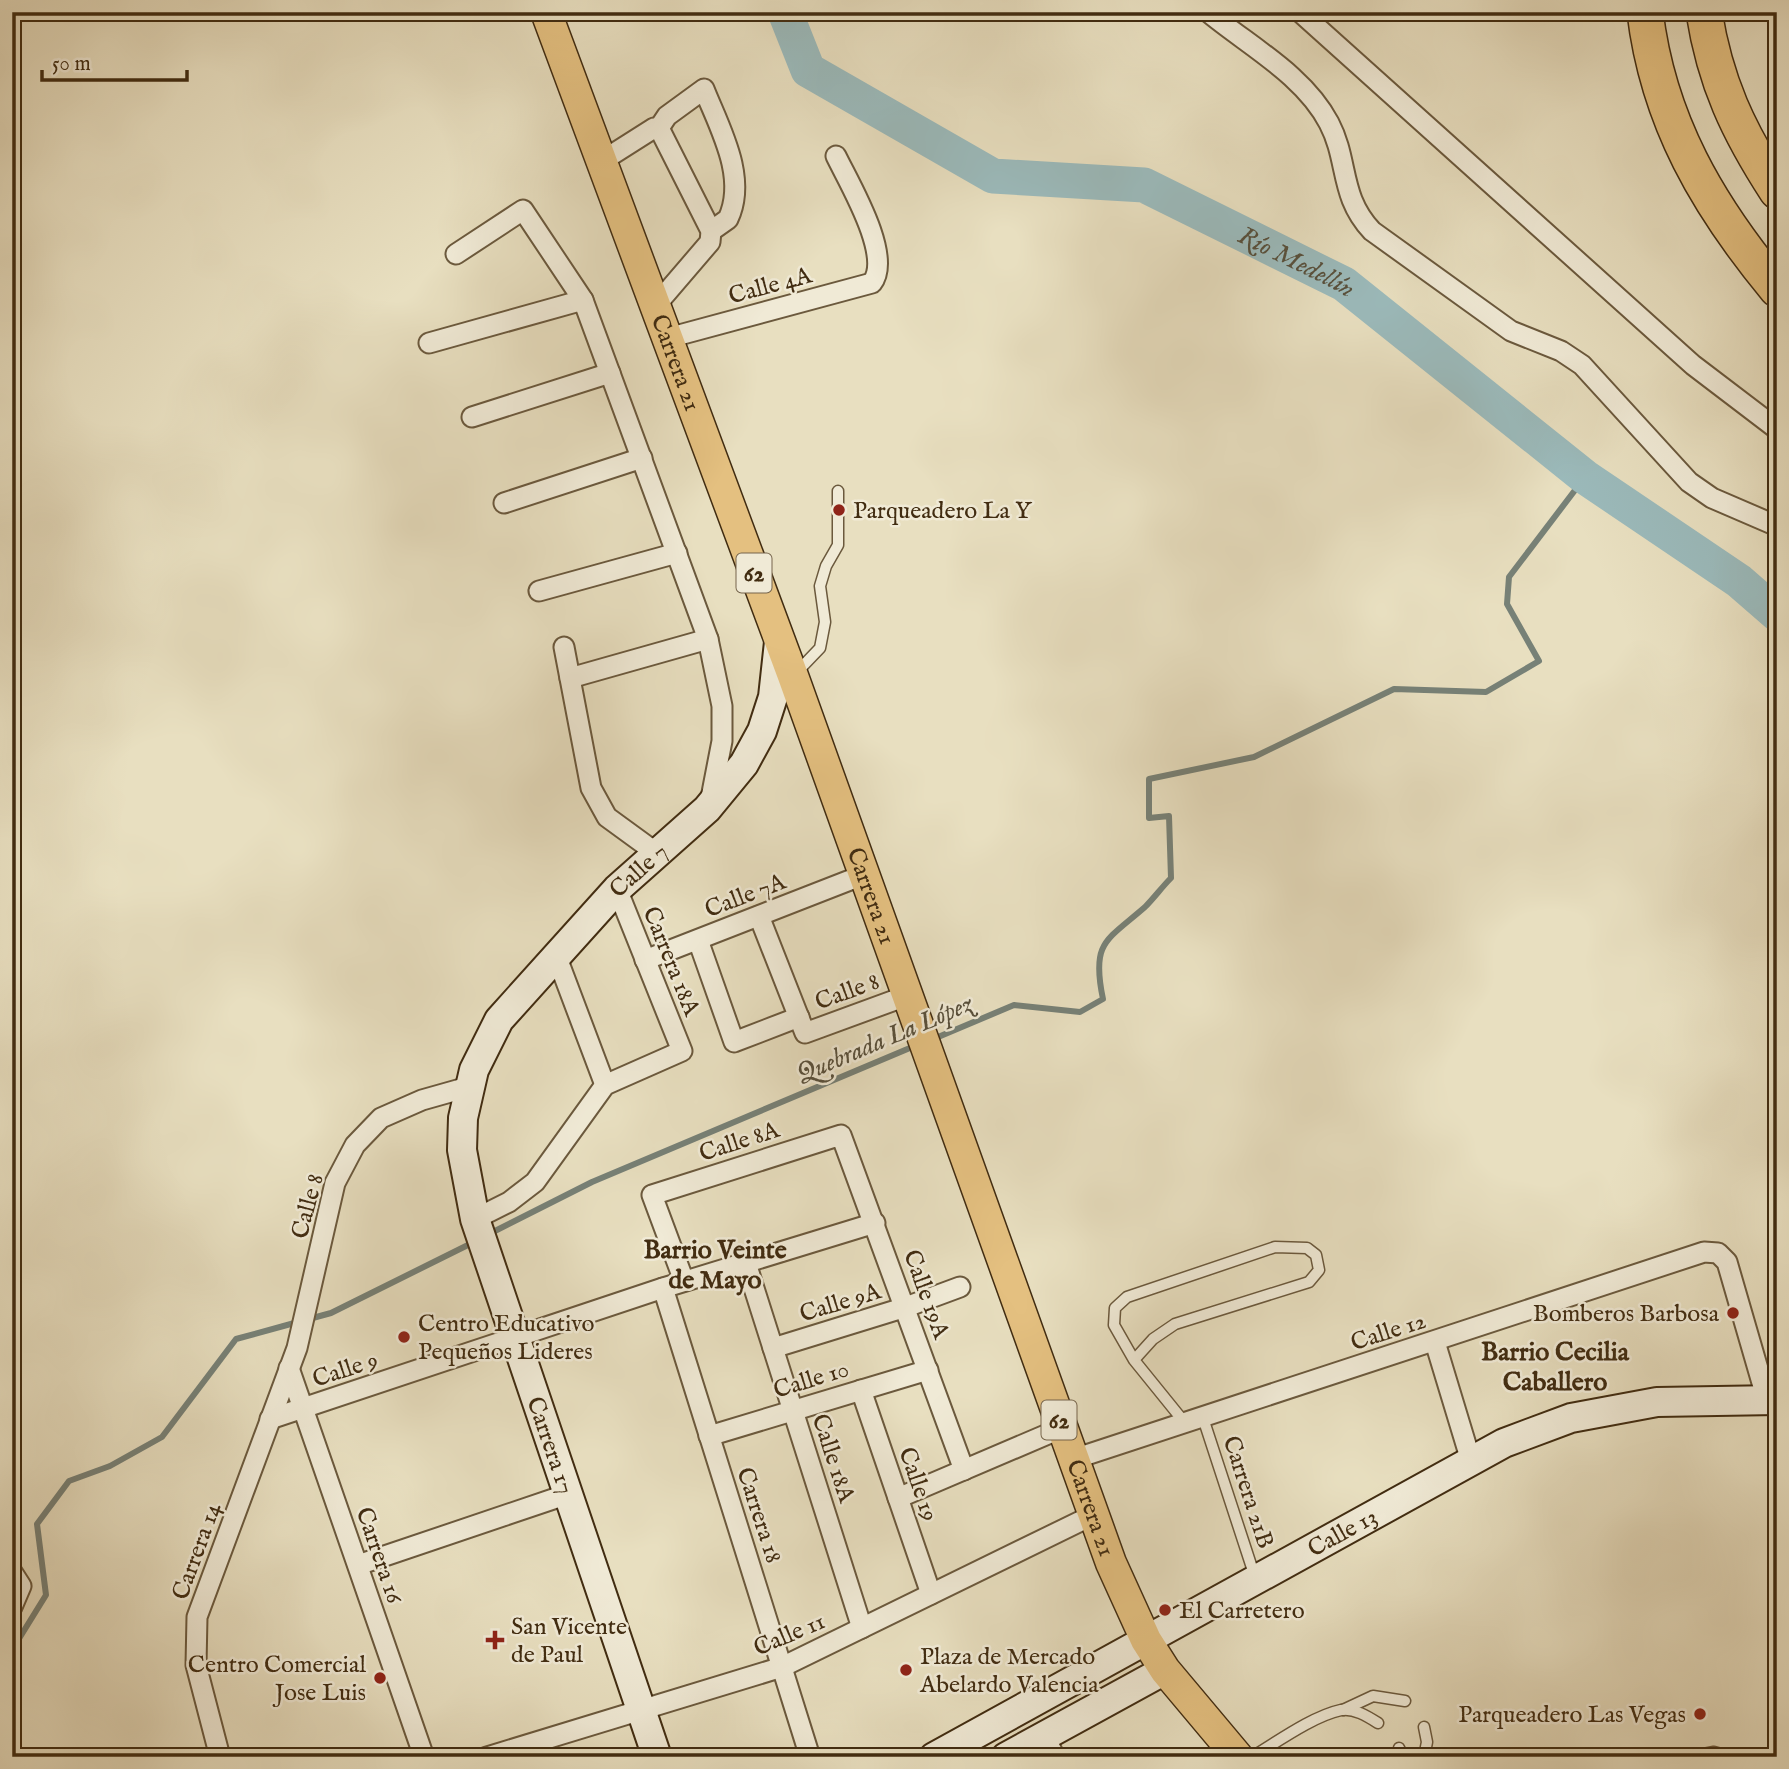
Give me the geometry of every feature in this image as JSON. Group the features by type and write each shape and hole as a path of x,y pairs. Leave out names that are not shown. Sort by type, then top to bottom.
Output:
{"highway":[{"path":"1645,12 1664,94 1685,155 1723,222 1777,289"},
{"path":"1703,12 1709,44 1727,103 1746,143 1777,191"}],"main road":[{"name":"Carrera 21","path":"546,12 793,676 1111,1563 1146,1640 1165,1670 1238,1757"}],"street":[{"path":"1208,12 1300,84 1320,105 1332,127 1357,215 1372,231 1511,331 1561,351 1582,365 1689,482 1712,498 1777,526"},
{"path":"1300,12 1693,365 1777,429"},
{"path":"659,128 667,116 704,89 731,155 733,188 728,219 711,231"},
{"path":"602,160 654,128 659,128"},
{"path":"656,304 710,242 711,231 659,128"},
{"name":"Calle 4A","path":"668,338 872,283 878,271 874,235 836,156"},
{"path":"456,254 523,210 583,300 708,639 717,672 722,717 717,775 707,809"},
{"path":"429,343 583,300"},
{"path":"472,417 610,373"},
{"path":"504,503 642,458"},
{"path":"539,591 677,553"},
{"path":"570,678 708,639"},
{"name":"Calle 7","path":"468,1087 499,1020 617,889 655,852 707,809 744,764 762,731 773,697 779,642"},
{"path":"564,647 591,788 607,817 655,852"},
{"name":"Calle 7A","path":"645,960 863,875"},
{"name":"Carrera 18A","path":"605,1084 682,1051 617,889"},
{"path":"759,916 802,1025"},
{"name":"Calle 8","path":"698,940 734,1042 906,996"},
{"path":"479,1232 534,1182 605,1084 556,955"},
{"name":"Calle 8","path":"289,1368 297,1348 335,1183 355,1145 381,1118 422,1100 468,1087"},
{"name":"Carrera 17","path":"468,1087 462,1150 479,1232 657,1757"},
{"name":"Calle 8A","path":"684,1281 652,1195 841,1135"},
{"name":"Calle 19A","path":"841,1135 964,1471"},
{"name":"Calle 9","path":"270,1419 684,1281 875,1223"},
{"name":"Calle 12","path":"1074,1460 1704,1252 1718,1253 1727,1262 1772,1400"},
{"name":"Calle 18A","path":"746,1263 862,1628"},
{"name":"Calle 9A","path":"773,1348 906,1307 960,1287"},
{"name":"Carrera 18","path":"663,1288 810,1757"},
{"path":"1435,1342 1471,1461"},
{"name":"Carrera 16","path":"289,1368 425,1757"},
{"name":"Carrera 14","path":"220,1757 196,1665 197,1617 289,1368"},
{"name":"Calle 10","path":"709,1436 928,1370"},
{"name":"Calle 19","path":"861,1390 931,1594"},
{"name":"Calle 13","path":"934,1757 1504,1443 1571,1418 1657,1402 1772,1400"},
{"path":"898,1498 1062,1428"},
{"path":"358,1565 568,1494"},
{"name":"Calle 11","path":"487,1757 782,1667 1093,1515"},
{"path":"12,1572 16,1599"},
{"path":"1006,1757 1049,1746 1165,1670"}],"lane":[{"path":"793,676 820,648 825,622 820,586 826,566 838,545 838,491"},
{"path":"1134,1360 1153,1339 1175,1324 1309,1282 1319,1270 1316,1255 1307,1248 1275,1247 1127,1297 1115,1308 1114,1325 1134,1360 1194,1421"},
{"name":"Carrera 21B","path":"1194,1421 1256,1579"},
{"path":"1252,1757 1298,1730 1373,1696 1405,1701"},
{"path":"1343,1710 1363,1713 1377,1723"},
{"path":"1424,1727 1427,1742 1424,1757"},
{"path":"1688,1757 1714,1752 1732,1757"}],"waterway":[{"name":"Río Medellín","path":"785,12 808,70 993,176 1144,185 1344,284 1585,477 1739,581 1777,614"},
{"name":"Quebrada La López","path":"931,1040 1014,1005 1080,1012 1103,999 1099,965 1105,944 1145,907 1171,878 1169,816 1149,818 1149,779 1254,757 1394,689 1486,692 1539,661 1507,604 1509,577 1585,477"},
{"name":"Quebrada La López","path":"489,1234 592,1182 917,1045"},
{"name":"Quebrada La López","path":"309,1319 331,1313 476,1241"},
{"name":"Quebrada La López","path":"12,1650 46,1595 37,1524 69,1481 110,1466 162,1437 236,1339 298,1322"}],"place":[{"name":"Parqueadero La Y","path":"839,510"},
{"name":"Bomberos Barbosa","path":"1733,1313"},
{"name":"Centro Educativo Pequeños Lideres","path":"404,1337"},
{"name":"El Carretero","path":"1165,1610"},
{"name":"San Vicente de Paul","path":"495,1640"},
{"name":"Plaza de Mercado Abelardo Valencia","path":"906,1670"},
{"name":"Centro Comercial Jose Luis","path":"380,1678"},
{"name":"Parqueadero Las Vegas","path":"1700,1714"}],"district":[{"name":"Barrio Veinte de Mayo","path":"715,1264"},
{"name":"Barrio Cecilia Caballero","path":"1555,1366"}]}
